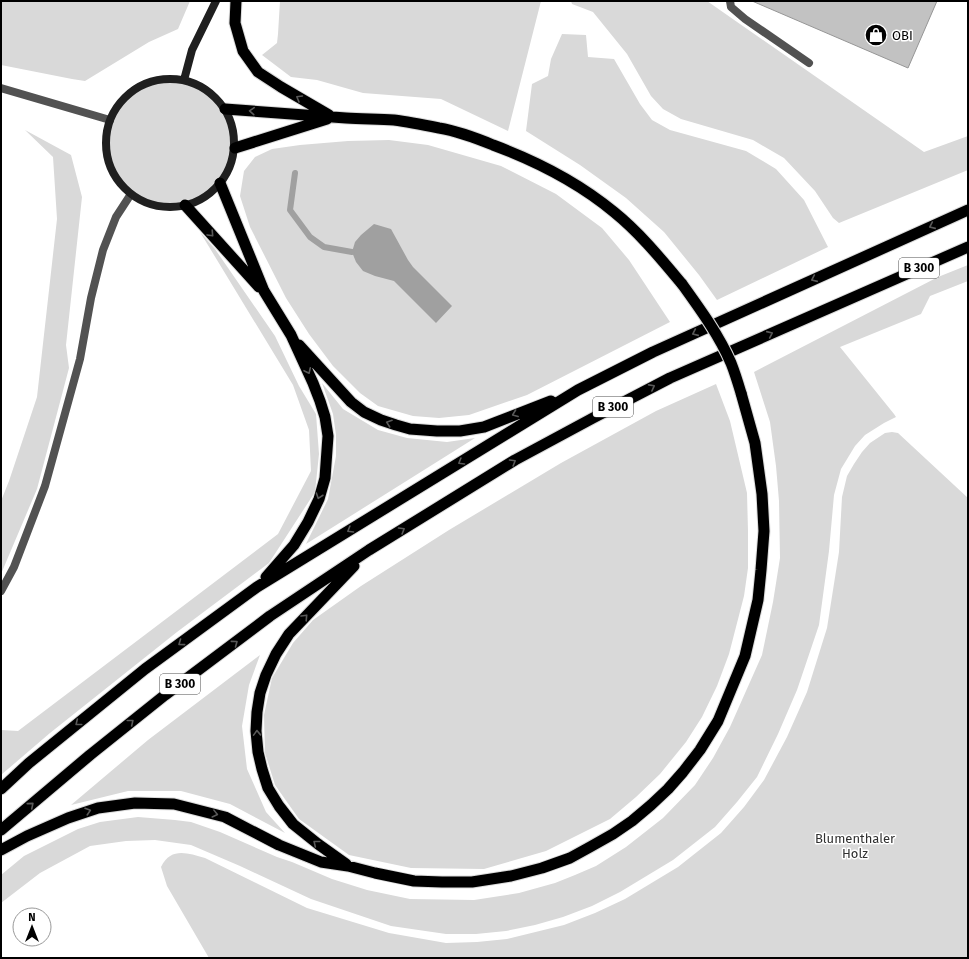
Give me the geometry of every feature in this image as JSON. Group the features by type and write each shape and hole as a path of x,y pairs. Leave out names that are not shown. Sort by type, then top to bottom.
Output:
{"highway":[{"path":"236,1 235,23 243,51 258,72 333,117"},
{"path":"1,850 68,818 98,808 135,803 174,804 225,817 279,845 321,862 348,866 394,878 414,881 472,882 511,876 542,868 570,858 590,847 632,821 662,794 683,772 700,750 718,720 745,656 758,600 764,531 762,494 756,443 731,363 717,336 701,310 682,284 654,250 614,212 591,195 542,166 475,138 440,128 394,120 225,109"},
{"path":"235,148 333,117"},
{"path":"220,184 264,291 291,336 313,383 325,417 328,436 325,478 308,522 294,545 257,587"},
{"path":"184,205 264,291"},
{"name":"B 300","path":"1,789 29,763 145,669 257,587 578,390 653,352 968,210"},
{"name":"B 300","path":"1,830 90,755 165,695 270,616 368,550 515,460 670,378 968,247"},
{"path":"291,336 351,402 364,412 381,420 410,429 460,431 484,427 578,390"},
{"path":"348,866 294,824 279,806 268,788 258,752 256,731 257,712 260,693 266,675 276,654 289,634 368,550"}],"main road":[{"path":"184,80 192,50 216,1"},
{"path":"164,79 184,80 200,85 215,97 225,109 234,129 235,148 230,168 220,184 205,197 184,205 167,207 149,203 132,194 116,177 110,166 107,154 107,135 110,120 115,109 131,92 152,81 164,79"}],"street":[{"path":"730,1 731,7 745,19 809,63"},
{"path":"1,88 110,120"},
{"path":"1,591 14,567 45,486 80,359 91,298 103,250 116,217 132,194"}],"green space":[{"path":"1,1 190,1 178,29 149,42 85,81 1,65"},
{"path":"280,1 541,1 508,131 441,99 363,93 317,80 291,77 262,55 277,43"},
{"path":"571,1 707,1 924,152 968,136 968,170 839,223 833,218 815,191 784,158 753,140 681,119 663,109 651,96 627,54 593,12 572,4"},
{"path":"562,34 586,35 588,57 614,59 640,104 652,120 670,130 746,151 776,169 804,200 828,247 717,300 664,232 626,198 580,165 526,131 532,84 548,76 551,59"},
{"path":"164,79 176,79 189,82 206,90 219,102 231,124 234,143 233,155 229,167 223,179 211,192 189,204 176,207 164,207 151,204 134,196 121,184 109,162 106,149 106,137 109,124 117,107 129,94 151,82"},
{"path":"25,130 71,155 82,197 66,345 69,368 37,489 1,574 1,501 37,397 57,219 53,157"},
{"path":"389,140 428,145 501,166 556,194 602,228 629,260 670,322 527,395 469,415 439,418 413,416 378,406 360,393 333,366 309,334 286,298 250,227 240,196 244,171 255,157 272,149 348,141"},
{"path":"200,232 215,249 275,336 299,386 316,414 319,454 315,492 269,563 177,632 50,733 1,775 1,730 18,731 278,534 311,471 309,430 293,385"},
{"path":"968,265 968,281 930,296 921,314 840,347 896,417 865,435 855,446 841,469 834,495 829,551 819,625 797,690 757,777 715,827 673,860 620,892 592,906 563,917 506,931 476,934 446,934 391,926 311,899 191,845 155,840 126,841 90,846 40,873 1,903 1,875 24,856 78,829 100,822 138,817 191,822 220,832 332,879 367,890 410,899 474,900 519,893 555,883 596,866 626,847 663,818 695,785 713,758 730,727 762,655 780,558 779,501 770,422 754,372 938,277"},
{"path":"322,383 343,409 378,430 407,438 447,442 475,438 306,544 328,499 336,456 336,435 333,414"},
{"path":"716,384 730,421 747,493 748,568 744,596 729,654 717,686 702,717 686,742 660,774 610,819 546,851 484,869 411,868 349,855 299,819 275,785 265,753 264,715 272,678 293,643 313,620 361,586 449,530 561,463 656,411"},
{"name":"Blumenthaler Holz","path":"885,433 898,433 968,498 968,958 209,958 167,886 161,867 170,856 175,854 186,853 205,858 307,908 389,933 446,943 507,939 564,925 625,899 678,867 721,833 744,807 764,780 787,737 807,692 827,628 839,552 842,497 847,476 862,452 870,443"},
{"path":"260,655 249,685 242,726 247,769 266,812 285,833 230,804 181,791 128,791 71,805 148,740"}],"shaded area":[{"path":"374,224 391,229 413,267 452,306 436,323 394,281 363,271 356,262 352,252 355,242"}],"building":[{"name":"OBI","path":"752,1 937,1 908,68"}],"waterway":[{"path":"295,173 290,210 310,237 324,247 352,252"}],"place":[{"name":"OBI","path":"876,35"}]}
